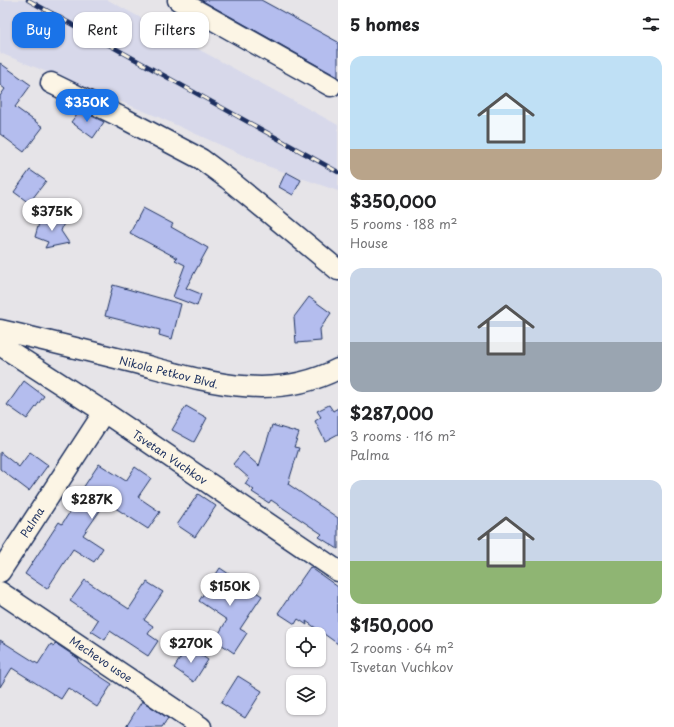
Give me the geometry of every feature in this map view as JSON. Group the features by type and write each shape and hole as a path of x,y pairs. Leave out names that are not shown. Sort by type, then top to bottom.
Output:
{"street":[{"path":"178,0 331,86"},
{"path":"52,83 201,159 228,179 338,270"},
{"name":"Nikola Petkov Blvd.","path":"0,330 223,385 269,387 318,379 338,369"},
{"name":"Tsvetan Vuchkov","path":"0,345 104,412 338,571"},
{"name":"Palma","path":"0,572 104,412"},
{"name":"Mechevo usoe","path":"0,592 201,727"}],"shaded area":[{"path":"0,0 108,0 130,12 73,12 73,48 132,48 132,13 140,17 140,48 196,48 338,125 338,191 267,166 156,116 0,53"}],"building":[{"path":"201,0 261,0 338,42 338,77"},
{"path":"0,63 31,85 15,107 43,127 24,152 0,134 0,96 5,89 0,85"},
{"path":"80,110 104,122 93,138 71,122"},
{"path":"30,170 46,181 29,203 14,192"},
{"path":"286,172 301,180 293,195 279,187"},
{"path":"143,208 173,224 171,227 208,248 186,288 201,294 197,306 173,297 185,265 175,260 177,258 130,233"},
{"path":"51,215 65,220 61,231 69,243 45,248 48,242 35,237 39,223 48,226"},
{"path":"113,285 181,304 172,339 159,335 160,330 105,316"},
{"path":"309,297 331,313 320,329 321,341 296,343 294,317"},
{"path":"24,381 44,396 27,419 7,405"},
{"path":"329,405 333,411 338,408 338,434 325,441 315,421 321,417 317,411"},
{"path":"186,406 207,418 194,442 172,430"},
{"path":"272,425 299,433 294,447 299,448 288,484 338,518 338,549 319,537 322,534 271,500 269,503 252,492 254,490 245,484 249,478 233,464 243,452 259,466"},
{"path":"0,452 19,467 30,452 48,465 29,491 0,469"},
{"path":"99,464 126,481 135,467 151,478 138,497 160,512 148,529 106,502 83,535 103,548 94,562 73,549 47,589 25,574 59,522 62,524 77,501 75,500"},
{"path":"198,494 216,506 195,537 177,525"},
{"path":"310,567 338,587 338,644 326,635 326,627 314,627 306,621 307,625 298,619 295,624 278,613"},
{"path":"220,568 262,596 240,629 247,633 234,653 215,640 227,620 199,601"},
{"path":"85,580 129,609 147,582 163,592 144,620 153,626 148,634 158,641 148,656 110,631 105,640 91,631 98,620 70,601"},
{"path":"0,640 38,664 51,644 54,646 55,643 79,659 78,661 83,665 112,684 97,707 68,688 61,699 12,668 0,687"},
{"path":"188,646 208,660 194,682 174,668"},
{"path":"238,676 262,691 245,718 221,703"},
{"path":"142,701 168,718 162,727 126,727"}],"railway":[{"path":"28,0 338,172"}]}
